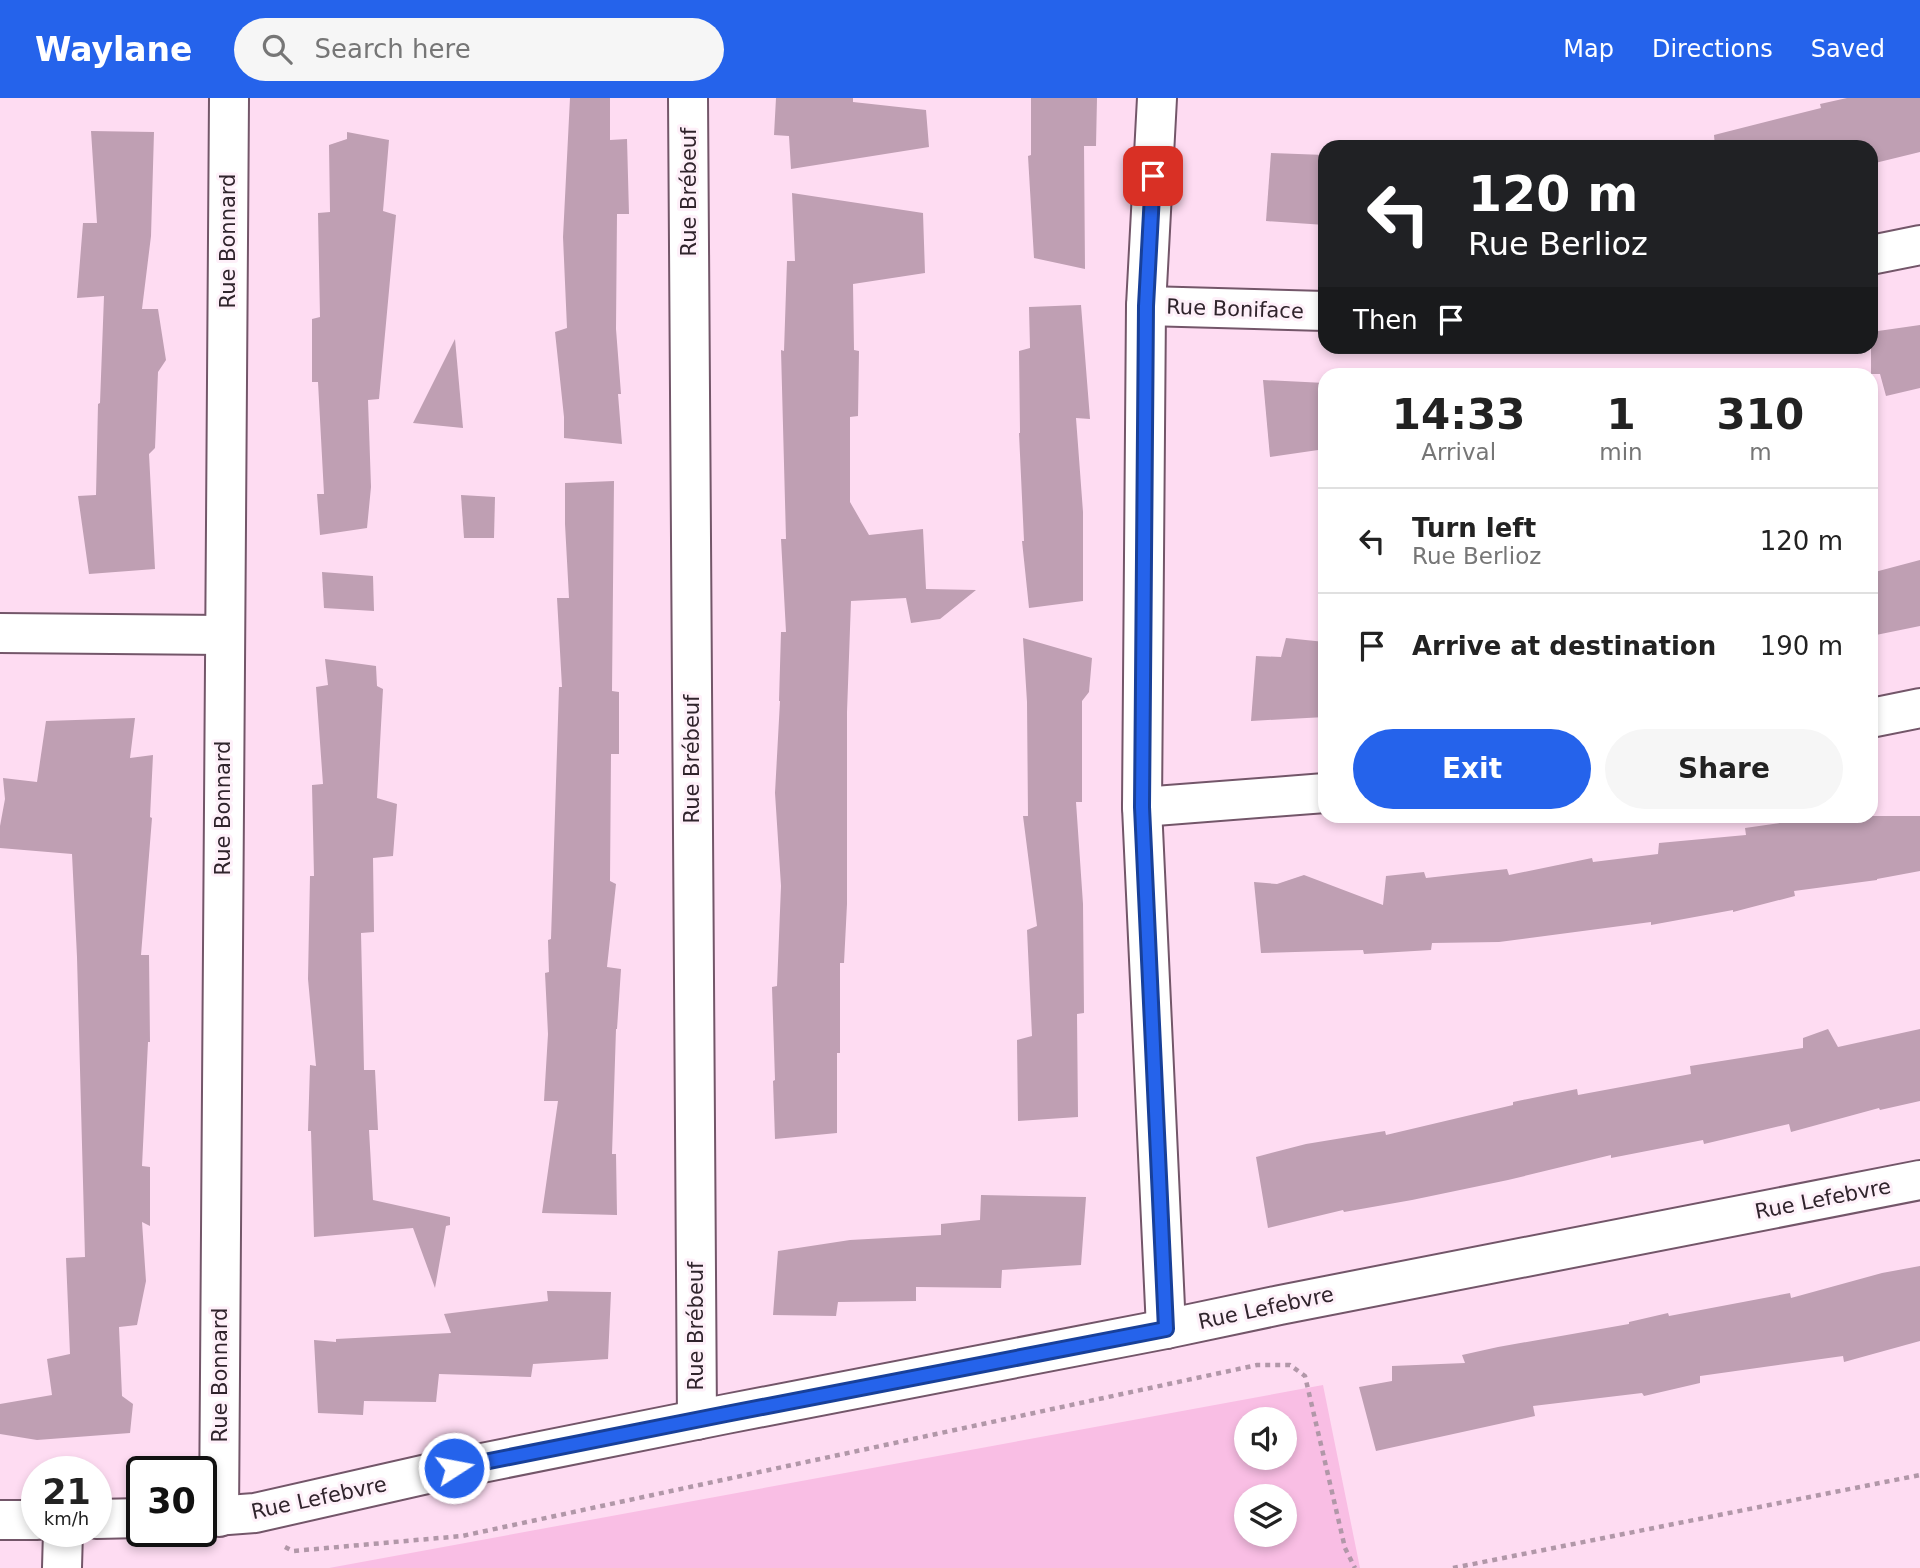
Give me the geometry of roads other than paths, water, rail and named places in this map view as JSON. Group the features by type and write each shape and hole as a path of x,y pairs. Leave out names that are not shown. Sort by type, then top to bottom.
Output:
{"street":[{"name":"Rue Bonnard","path":"211,1456 224,635 229,98"},
{"name":"Rue Brébeuf","path":"688,98 697,1420"},
{"path":"1157,98 1146,306 1142,807 1166,1329"},
{"path":"1878,254 1920,245"},
{"name":"Rue Boniface","path":"1146,306 1318,311"},
{"path":"0,633 224,635"},
{"path":"1878,717 1920,708"},
{"path":"1142,807 1318,794"},
{"name":"Rue Lefebvre","path":"217,1516 255,1513 427,1474 1920,1180"},
{"path":"0,1520 21,1520"},
{"path":"62,1568 63,1547"}]}
